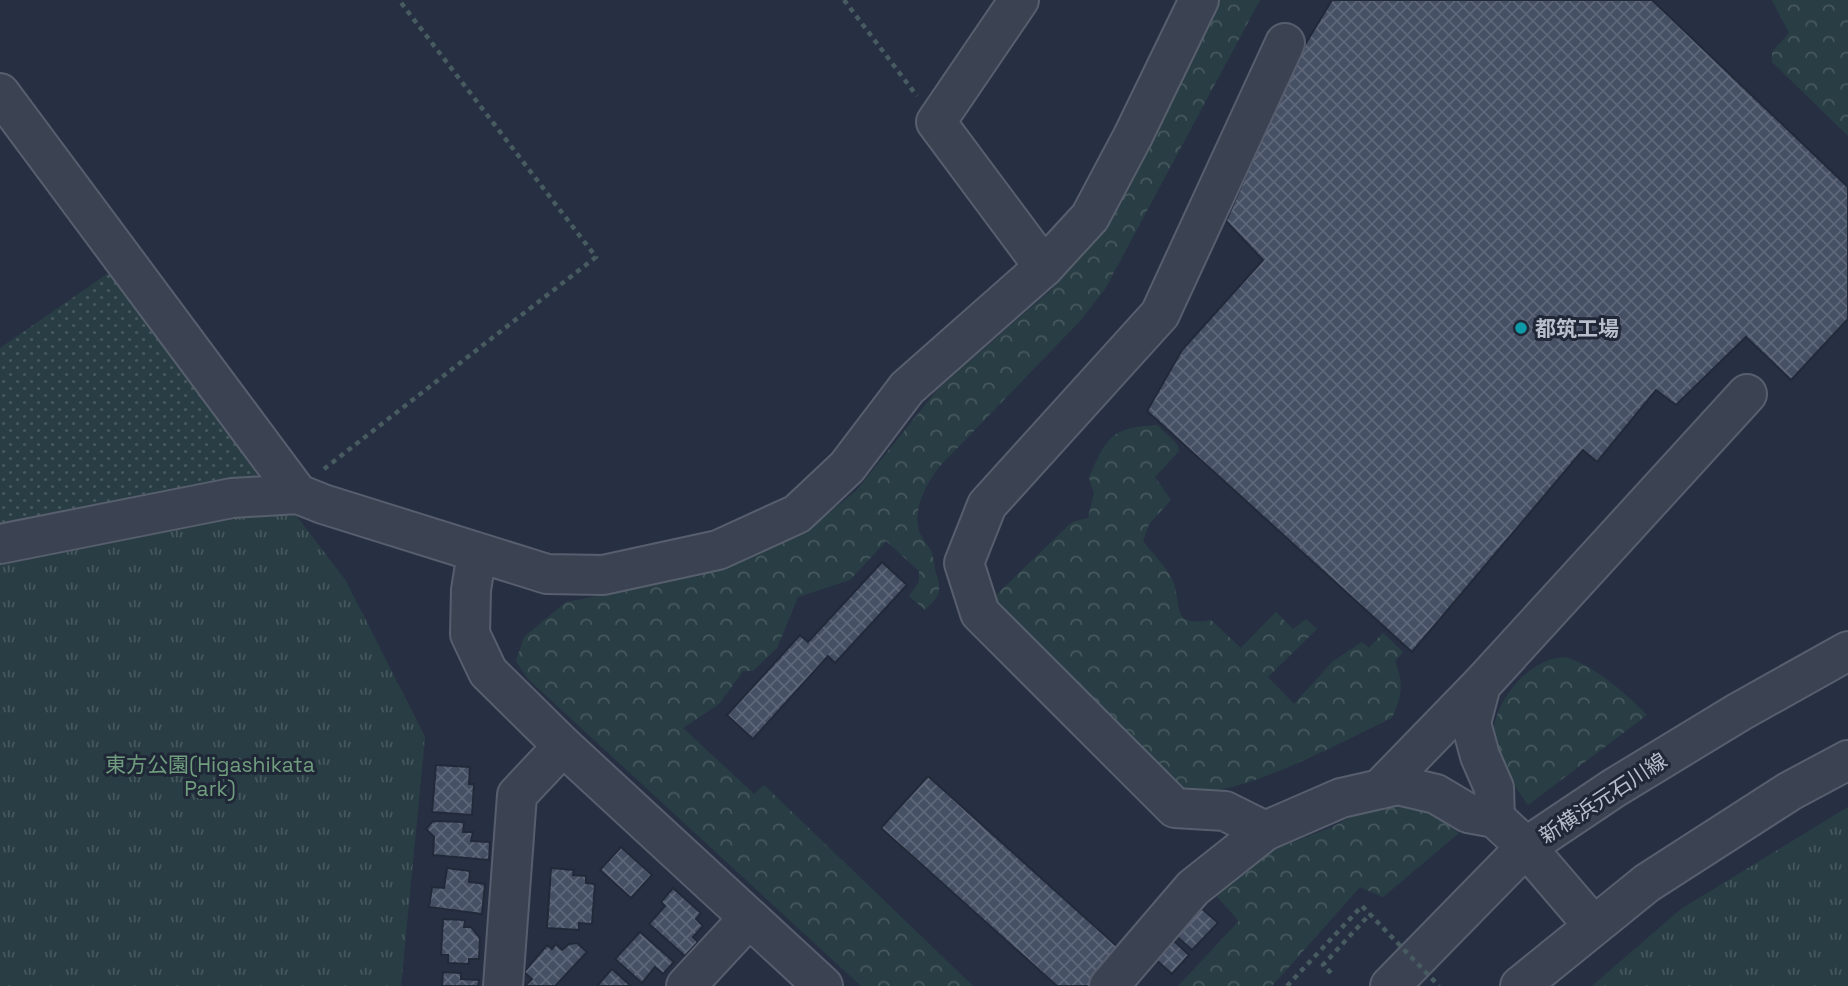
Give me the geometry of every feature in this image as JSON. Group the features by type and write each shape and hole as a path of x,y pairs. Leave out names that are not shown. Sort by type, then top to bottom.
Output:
{"street":[{"path":"1019,0 936,122 1044,267"},
{"path":"0,544 232,498 298,494 547,574 603,575 718,550 797,514 847,467 907,388 1044,267 1090,217 1199,0"},
{"path":"1265,831 1225,811 1175,808 979,613 964,563 987,505 1160,314 1286,43"},
{"path":"0,93 298,494"},
{"path":"1380,789 1481,685 1747,394"},
{"path":"477,552 471,590 470,634 488,672 563,746 823,986"},
{"name":"新横浜元石川線","path":"1390,986 1526,847 1625,781 1739,712 1848,651"},
{"path":"1481,685 1471,723 1480,757 1494,788 1495,818"},
{"path":"503,986 517,795 563,746"},
{"path":"1520,986 1647,883 1790,791 1848,760"},
{"path":"1109,986 1192,888 1265,831 1341,798 1398,785 1436,794 1468,813 1495,818 1526,847 1593,925"},
{"path":"686,986 749,918"}],"path":[{"path":"298,494 330,464 596,257 399,0"},
{"path":"844,0 936,122"},
{"path":"1287,986 1362,906 1439,986"},
{"path":"1331,973 1323,965 1370,914"}],"green space":[{"path":"1220,0 1260,0 1105,289 1079,322 939,467 926,487 917,519 920,534 933,556 939,585 937,597 925,610 909,596 919,582 919,571 886,541 850,580 798,597 777,648 753,671 743,671 719,704 683,728 754,794 764,785 973,986 861,986 528,679 516,661 524,637 566,602 598,596 778,542 821,519 856,491 938,389 1049,292 1086,252 1117,206"},
{"path":"1772,0 1848,0 1848,136 1772,62 1772,52 1789,33"},
{"path":"110,272 262,471 247,483 0,538 0,348"},
{"path":"1157,425 1177,444 1179,451 1155,477 1171,500 1149,524 1143,541 1171,577 1183,618 1198,622 1211,620 1241,648 1276,612 1293,629 1306,619 1317,629 1268,677 1294,704 1332,662 1362,642 1369,648 1383,633 1403,652 1395,661 1401,690 1392,718 1268,775 1216,790 1189,791 1174,785 1002,619 995,596 1072,522 1088,518 1094,493 1089,478 1106,444 1120,432"},
{"name":"東方公園(Higashikata Park)","path":"292,510 346,581 425,737 401,986 0,986 0,556 120,528"},
{"path":"1566,657 1609,681 1647,715 1528,805 1499,759 1494,742 1496,717 1509,693 1527,673 1549,660"},
{"path":"1378,803 1416,803 1459,833 1383,897 1360,887 1272,986 1178,986 1239,921 1212,891 1262,854 1332,827"},
{"path":"1848,807 1848,986 1592,986 1681,909"}],"building":[{"name":"都筑工場","path":"1332,0 1652,0 1848,187 1848,319 1791,380 1746,337 1676,405 1656,390 1597,462 1583,450 1412,652 1147,411 1182,350 1263,260 1226,221 1297,58"},
{"path":"882,562 907,585 835,663 828,656 753,739 727,715 800,635 808,642"},
{"path":"436,765 470,767 469,784 474,784 472,815 432,812"},
{"path":"928,776 1121,950 1089,986 1057,986 881,828"},
{"path":"433,821 464,822 463,832 473,832 471,841 490,842 489,860 433,855 434,837 426,829"},
{"path":"621,847 652,875 631,898 600,870"},
{"path":"447,868 470,871 469,882 485,884 482,914 429,907 432,887 444,888"},
{"path":"551,868 574,870 573,875 586,876 586,883 595,884 592,924 579,923 579,930 547,928"},
{"path":"673,888 701,913 696,919 703,926 693,937 698,942 685,956 649,924 665,906 661,902"},
{"path":"1199,906 1218,923 1192,950 1173,933"},
{"path":"443,919 465,920 464,927 471,927 480,938 479,959 469,959 469,964 448,963 448,955 441,955"},
{"path":"640,932 674,962 663,974 655,967 642,983 615,959"},
{"path":"1171,938 1189,955 1172,974 1153,957"},
{"path":"577,943 587,952 555,986 525,986 532,979 524,972 547,945 552,949 556,944 562,950 569,944"},
{"path":"612,969 631,986 597,986"},
{"path":"443,972 461,973 461,979 479,980 478,986 442,986"}],"place":[{"name":"都筑工場","path":"1521,328"}]}
